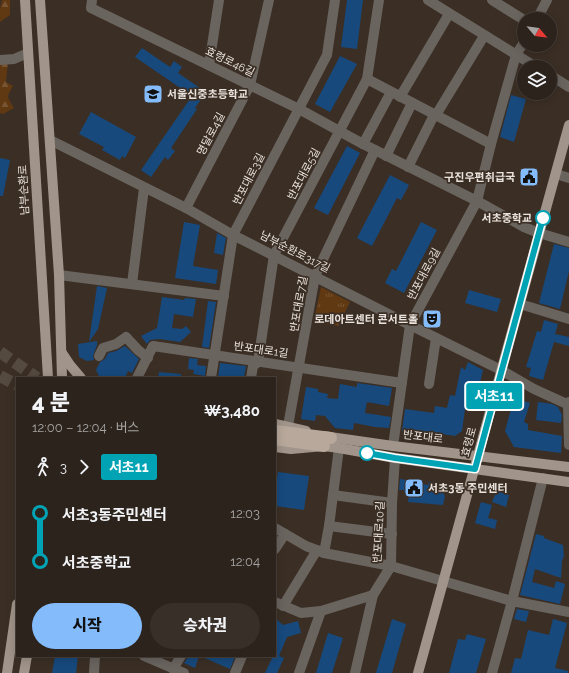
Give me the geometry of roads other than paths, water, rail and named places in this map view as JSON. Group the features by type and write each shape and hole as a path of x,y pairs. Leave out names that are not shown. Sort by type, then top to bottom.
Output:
{"highway":[{"path":"276,431 327,442"},
{"path":"276,439 327,442"}],"main road":[{"name":"남부순환로","path":"25,0 48,377"},
{"path":"40,0 59,275 62,377"},
{"name":"효령로","path":"418,673 569,125"},
{"path":"62,353 70,366 80,377"},
{"name":"반포대로","path":"276,424 288,426 339,448 395,458 569,482"},
{"name":"반포대로","path":"276,447 291,449 327,442 392,446 569,467"},
{"path":"7,673 16,611"},
{"path":"24,673 27,657"}],"street":[{"name":"효령로46길","path":"92,0 91,8 299,109 340,132 477,201 524,227 569,242"},
{"path":"209,65 219,0"},
{"name":"명달로4길","path":"186,208 250,85 270,0"},
{"name":"반포대로3길","path":"212,377 233,235 327,55 335,0"},
{"name":"반포대로5길","path":"250,377 253,366 258,362 274,256 367,80 379,0"},
{"path":"428,0 441,4 449,14 524,60"},
{"path":"492,0 517,16"},
{"path":"541,12 547,0"},
{"path":"363,144 449,14"},
{"path":"408,167 432,119 436,115 484,36"},
{"name":"반포대로9길","path":"392,446 410,325 477,201 491,144 518,52"},
{"path":"0,60 14,59 28,53"},
{"path":"557,79 569,86"},
{"path":"367,80 491,144"},
{"path":"386,156 412,103"},
{"name":"남부순환로317길","path":"50,140 186,208 274,256 501,370 534,389 569,404"},
{"name":"반포대로7길","path":"288,426 315,276 375,150"},
{"path":"556,174 569,178"},
{"path":"132,284 144,188"},
{"path":"59,275 224,296"},
{"path":"520,304 569,319"},
{"path":"99,356 103,348 116,344 126,337 148,358"},
{"path":"429,384 436,338"},
{"name":"반포대로1길","path":"138,377 148,358 152,346 402,383"},
{"path":"569,404 569,445"},
{"path":"339,448 329,526 320,552 279,604 301,613 321,611 373,595"},
{"name":"반포대로10길","path":"355,673 373,595 391,566 392,503 395,458"},
{"path":"492,673 543,478"},
{"path":"333,495 392,503"},
{"path":"329,526 392,534"},
{"path":"276,529 320,552 391,566 512,601 569,612"},
{"path":"276,548 285,534"},
{"path":"299,673 321,611"},
{"path":"94,657 94,673"},
{"path":"146,657 184,673"},
{"path":"173,669 180,657"},
{"path":"235,673 242,657"}],"tunnel":[{"path":"0,352 36,377"},
{"path":"0,376 16,384"}],"place":[{"name":"서울신중초등학교","path":"153,94"},
{"name":"구진우편취급국","path":"529,177"},
{"name":"서초중학교","path":"543,218"},
{"name":"로데아트센터 콘서트홀","path":"432,319"},
{"name":"서초3동 주민센터","path":"414,488"}]}
